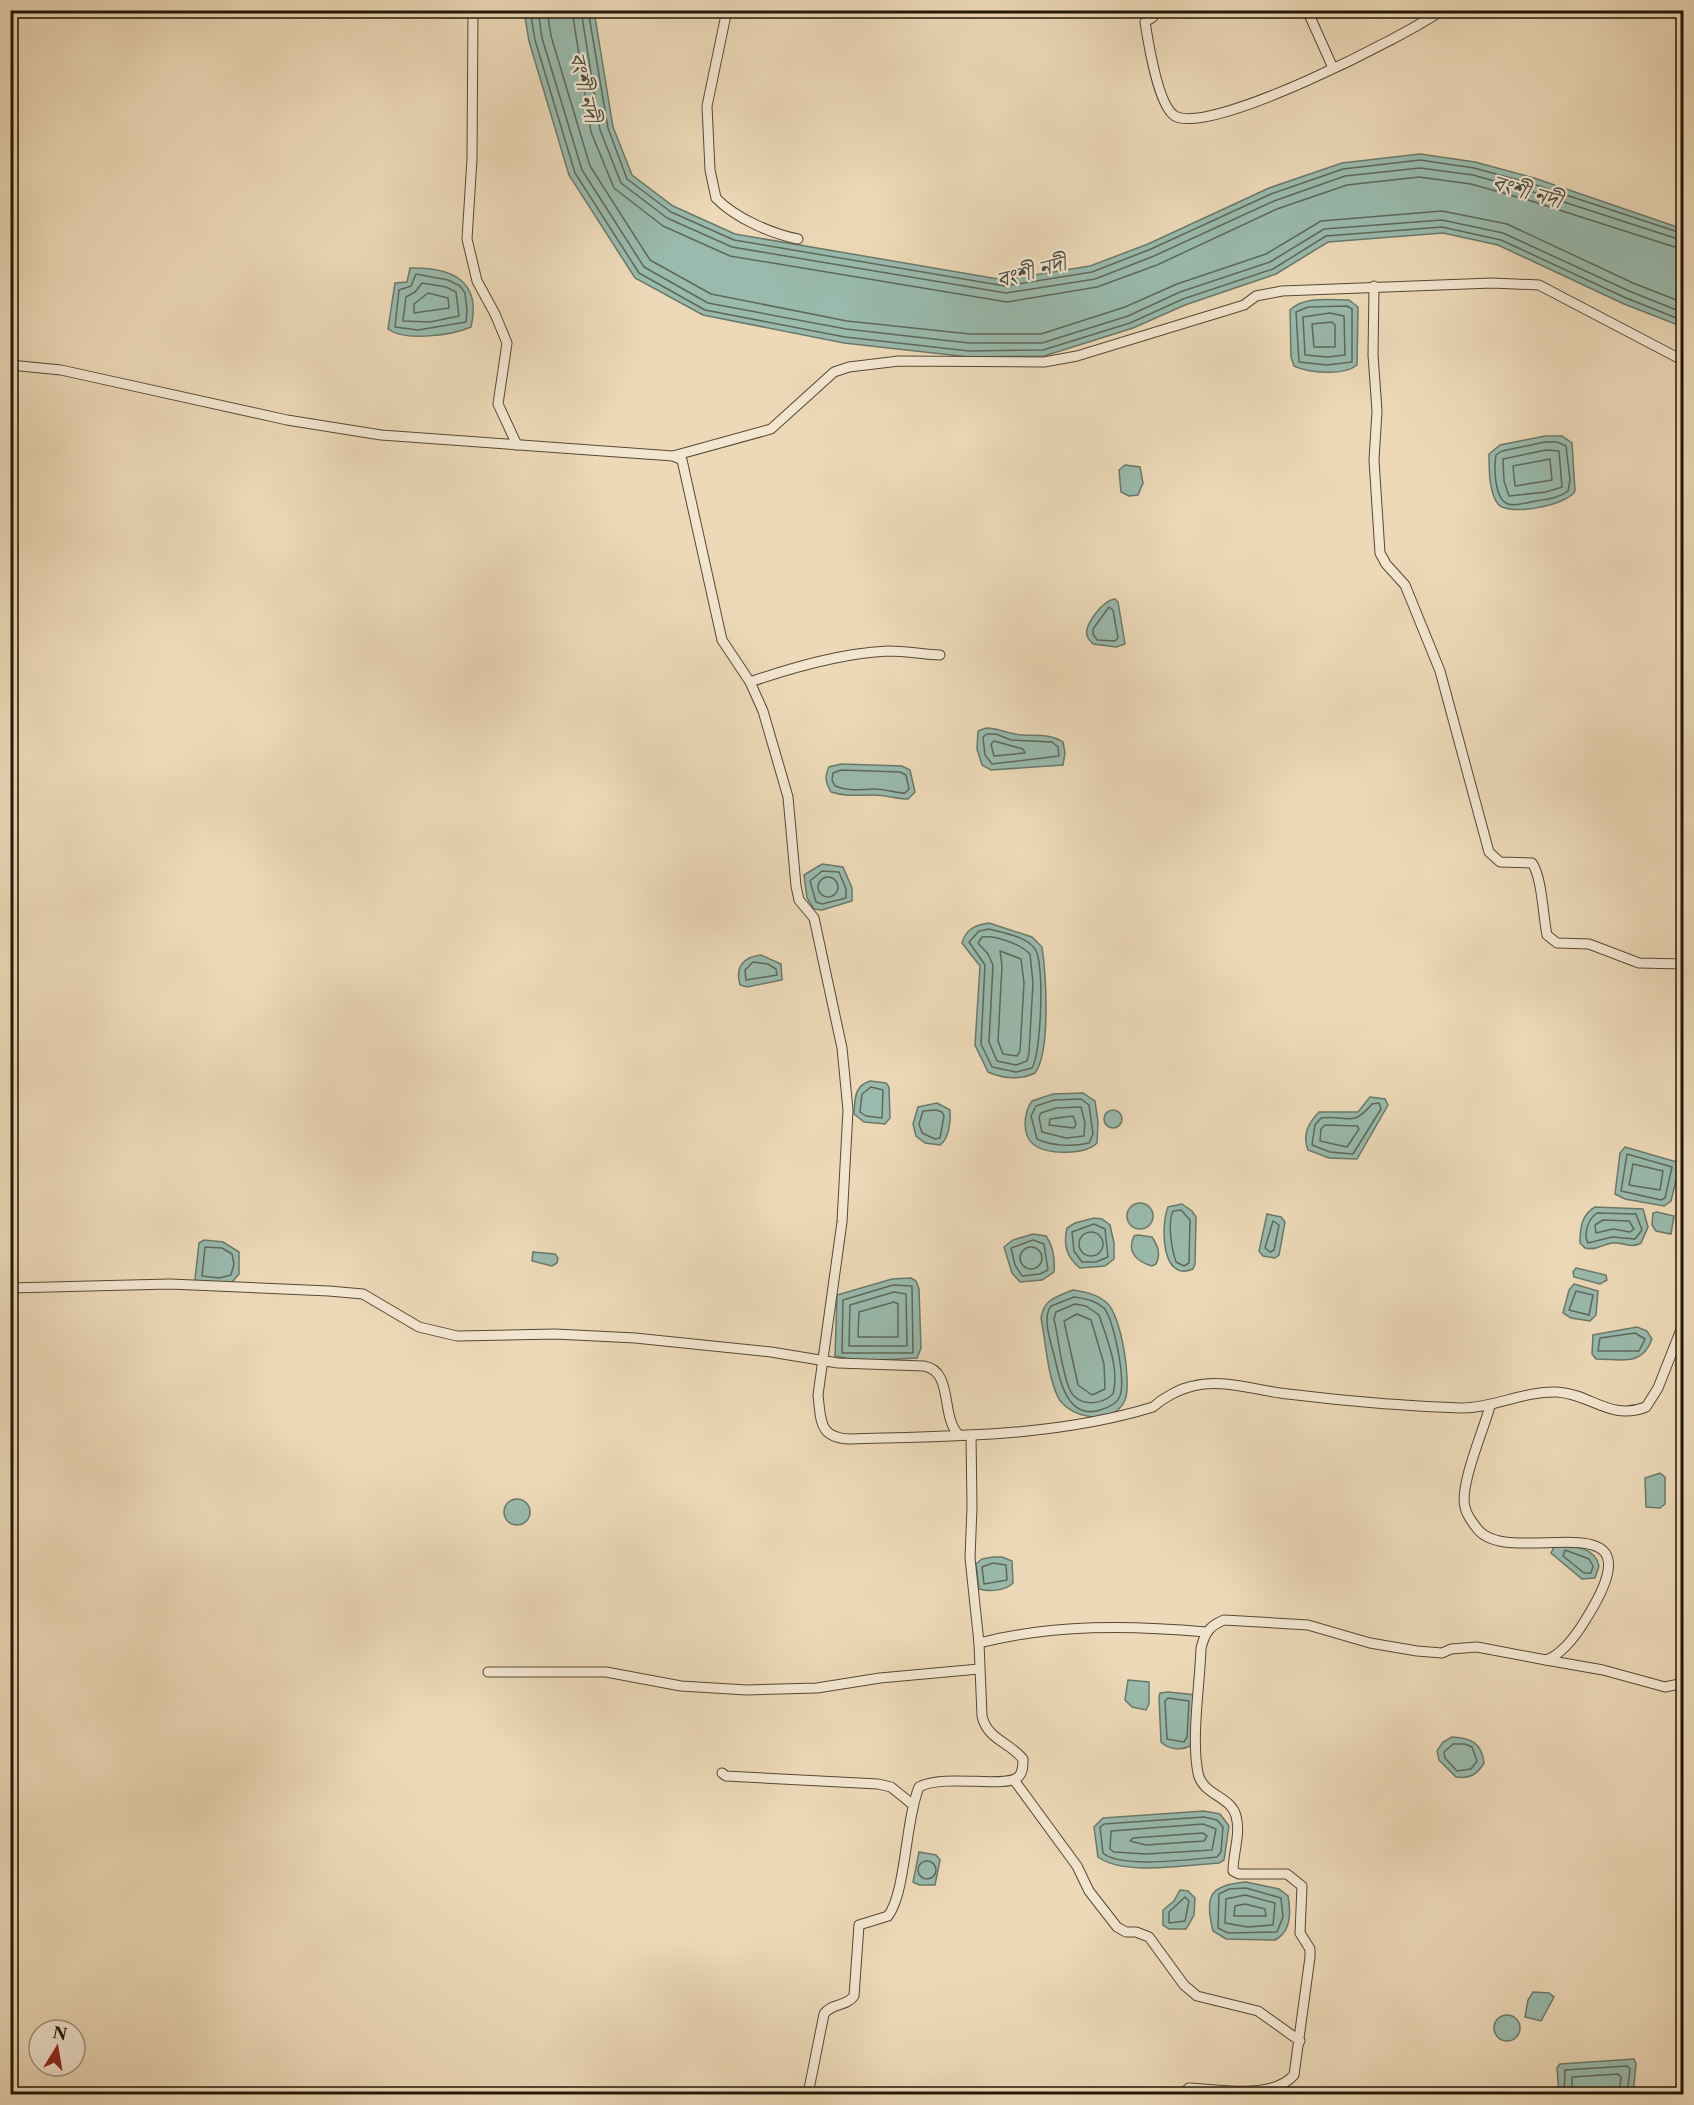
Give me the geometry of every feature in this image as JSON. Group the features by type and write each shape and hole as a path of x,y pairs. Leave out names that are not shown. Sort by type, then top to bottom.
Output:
{"street":[{"path":"473,10 472,159 467,239 477,282 502,328 507,343 498,404 517,445"},
{"path":"727,10 707,106 711,170 716,198 738,215 786,237 798,239"},
{"path":"1155,10 1153,17 1145,22 1152,67 1168,107 1174,115 1190,121 1230,112 1333,68 1442,10"},
{"path":"1307,10 1333,68"},
{"path":"10,365 61,370 326,426 409,438 673,456 771,429 834,372 849,367 899,361 1044,362 1077,356 1244,305 1256,296 1282,291 1492,283 1539,285 1683,361"},
{"path":"1374,286 1373,355 1377,411 1374,460 1380,553 1386,564 1405,585 1440,671 1489,852 1500,862 1532,863 1539,873 1540,900 1547,935 1557,943 1589,944 1639,963 1683,964"},
{"path":"673,456 682,460 686,469 722,640 750,682 763,711 788,797 799,900 814,918 842,1048 848,1110 842,1222 819,1395 821,1421 827,1433 838,1439 850,1439 1007,1434 1092,1425 1153,1407 1168,1397 1193,1386 1227,1384 1286,1394 1434,1407 1490,1406 1526,1395 1558,1392 1579,1396 1599,1406 1625,1413 1646,1407 1659,1388 1683,1322"},
{"path":"750,682 835,659 869,653 889,651 940,656"},
{"path":"10,1288 170,1284 260,1286 363,1294 420,1327 458,1336 555,1334 635,1338 771,1352 823,1361 931,1367 940,1374 951,1425 959,1435"},
{"path":"1490,1406 1465,1491 1465,1507 1477,1529 1495,1541 1558,1540 1579,1543 1602,1550 1610,1563 1605,1584 1579,1631 1554,1657 1546,1660"},
{"path":"808,2094 824,2014 831,2008 849,2003 854,1996 859,1925 888,1916 896,1899 912,1804 919,1787 930,1781 1014,1780 1020,1776 1023,1759 1015,1749 994,1737 984,1727 979,1643 970,1558 971,1435"},
{"path":"1182,2094 1189,2088 1269,2091 1285,2084 1293,2075 1300,2041 1310,1957 1310,1949 1300,1933 1302,1886 1287,1874 1239,1874 1233,1871 1238,1831 1236,1814 1229,1804 1205,1788 1198,1774 1196,1752 1201,1648 1206,1632 1212,1625 1224,1620 1308,1625 1370,1643 1409,1650 1442,1653 1451,1649 1477,1647 1602,1670 1665,1688 1683,1683"},
{"path":"979,1643 1018,1633 1095,1627 1206,1632"},
{"path":"488,1672 606,1672 681,1686 747,1690 817,1688 880,1678 979,1670"},
{"path":"722,1773 726,1776 878,1784 891,1787 912,1804"},
{"path":"1014,1780 1077,1866 1089,1892 1117,1927 1125,1932 1136,1932 1149,1937 1185,1985 1197,1996 1258,2011 1300,2041"}],"water":[{"name":"বংশী নদী","path":"524,11 594,11 613,127 632,175 673,206 735,234 1004,280 1090,266 1148,244 1269,188 1342,163 1420,154 1475,162 1534,178 1683,229 1683,327 1624,304 1498,245 1443,233 1328,242 1276,274 1185,305 1133,328 1044,356 969,357 844,343 703,315 635,278 569,175 529,41"},
{"path":"410,268 438,270 460,280 467,287 472,298 471,327 453,333 429,336 406,335 388,329 395,283 407,282"},
{"path":"1349,300 1358,307 1357,365 1335,372 1308,370 1294,366 1291,357 1290,310 1310,301"},
{"path":"1545,436 1562,436 1572,443 1575,491 1562,501 1538,508 1504,508 1498,504 1491,487 1489,454 1500,445"},
{"path":"1125,465 1140,467 1143,483 1138,495 1129,496 1121,492 1119,470"},
{"path":"1115,599 1118,602 1125,644 1116,647 1093,644 1087,636 1088,626 1100,608"},
{"path":"986,728 1057,739 1063,742 1065,753 1063,765 991,770 982,765 977,749 978,731"},
{"path":"841,764 902,766 910,770 915,792 908,799 831,792 826,780 827,771 829,767"},
{"path":"822,864 843,867 852,888 852,901 822,910 814,909 807,898 804,875"},
{"path":"989,923 1032,937 1042,947 1046,993 1043,1048 1035,1073 1024,1077 1006,1077 988,1072 975,1045 980,966 962,943 972,928"},
{"path":"761,955 781,964 782,980 747,987 740,985 739,973 742,964 749,958"},
{"path":"870,1081 886,1083 889,1087 890,1118 885,1124 864,1122 854,1114 858,1090"},
{"path":"1083,1093 1095,1101 1098,1122 1097,1143 1084,1150 1057,1152 1040,1148 1030,1141 1025,1123 1032,1101 1053,1094"},
{"path":"1370,1097 1385,1099 1388,1105 1357,1159 1329,1158 1308,1150 1306,1139 1308,1129 1319,1112 1358,1112"},
{"path":"937,1103 950,1110 950,1124 940,1145 925,1143 916,1136 913,1124 918,1107"},
{"path":"1109,1110 1117,1110 1122,1115 1120,1126 1109,1128 1104,1123 1104,1115"},
{"path":"1625,1147 1677,1162 1678,1172 1671,1201 1664,1206 1625,1199 1615,1194 1620,1153"},
{"path":"1140,1203 1149,1207 1153,1216 1149,1225 1140,1229 1131,1225 1127,1216 1131,1207"},
{"path":"1182,1204 1196,1217 1195,1264 1193,1269 1183,1271 1175,1268 1169,1261 1164,1239 1168,1207"},
{"path":"1595,1207 1643,1209 1648,1227 1641,1243 1631,1245 1613,1243 1593,1249 1585,1248 1580,1243 1581,1228 1584,1218"},
{"path":"1653,1213 1674,1216 1671,1234 1656,1231 1652,1225"},
{"path":"1267,1214 1281,1217 1285,1222 1279,1255 1275,1258 1263,1256 1259,1251"},
{"path":"1094,1218 1102,1219 1110,1225 1114,1243 1114,1259 1105,1266 1080,1268 1072,1260 1067,1250 1067,1228 1075,1223"},
{"path":"1033,1234 1046,1236 1053,1253 1054,1272 1042,1280 1020,1282 1012,1273 1004,1247 1013,1240"},
{"path":"1134,1236 1152,1237 1154,1240 1159,1253 1156,1264 1152,1266 1147,1264 1132,1252"},
{"path":"204,1240 223,1242 239,1252 239,1274 232,1282 199,1283 195,1279 199,1243"},
{"path":"533,1252 555,1254 558,1258 557,1263 552,1266 532,1261"},
{"path":"1576,1268 1606,1275 1607,1280 1600,1284 1574,1277 1573,1272"},
{"path":"911,1278 916,1281 919,1289 921,1348 917,1358 860,1361 835,1356 837,1295 892,1279"},
{"path":"1574,1284 1598,1291 1596,1315 1590,1321 1571,1318 1563,1313 1569,1290"},
{"path":"1073,1290 1095,1295 1107,1303 1121,1334 1127,1379 1125,1400 1119,1409 1101,1417 1091,1417 1070,1410 1057,1395 1051,1377 1041,1318 1048,1303"},
{"path":"1637,1327 1647,1331 1652,1339 1643,1354 1630,1360 1622,1360 1596,1359 1592,1354 1593,1335"},
{"path":"1660,1473 1665,1477 1665,1504 1660,1508 1646,1507 1645,1478"},
{"path":"517,1499 526,1503 530,1512 526,1521 517,1525 508,1521 504,1512 508,1503"},
{"path":"1555,1545 1582,1548 1593,1554 1599,1566 1595,1578 1582,1579 1551,1553"},
{"path":"1002,1557 1012,1561 1013,1583 997,1590 979,1589 976,1564 982,1559"},
{"path":"1128,1680 1149,1682 1149,1704 1146,1710 1132,1707 1125,1700"},
{"path":"1160,1693 1196,1695 1190,1746 1186,1748 1171,1748 1161,1742 1159,1697"},
{"path":"1452,1737 1470,1740 1481,1751 1484,1763 1472,1775 1456,1777 1439,1760 1437,1751 1443,1742"},
{"path":"1204,1811 1220,1814 1229,1826 1224,1860 1219,1863 1139,1868 1109,1863 1098,1857 1094,1827 1103,1818"},
{"path":"919,1852 936,1855 940,1860 935,1885 919,1885 913,1882"},
{"path":"1246,1882 1279,1889 1288,1896 1289,1921 1284,1932 1275,1940 1226,1939 1213,1931 1209,1909 1213,1894 1224,1886"},
{"path":"1180,1890 1188,1891 1195,1898 1194,1915 1186,1929 1169,1929 1163,1925 1163,1910 1174,1901"},
{"path":"1533,1992 1549,1993 1554,1997 1541,2021 1525,2017 1528,2000"},
{"path":"1507,2015 1516,2019 1520,2028 1516,2037 1507,2041 1498,2037 1494,2028 1498,2019"},
{"path":"1634,2059 1636,2064 1633,2094 1559,2094 1557,2068 1560,2064"}]}
